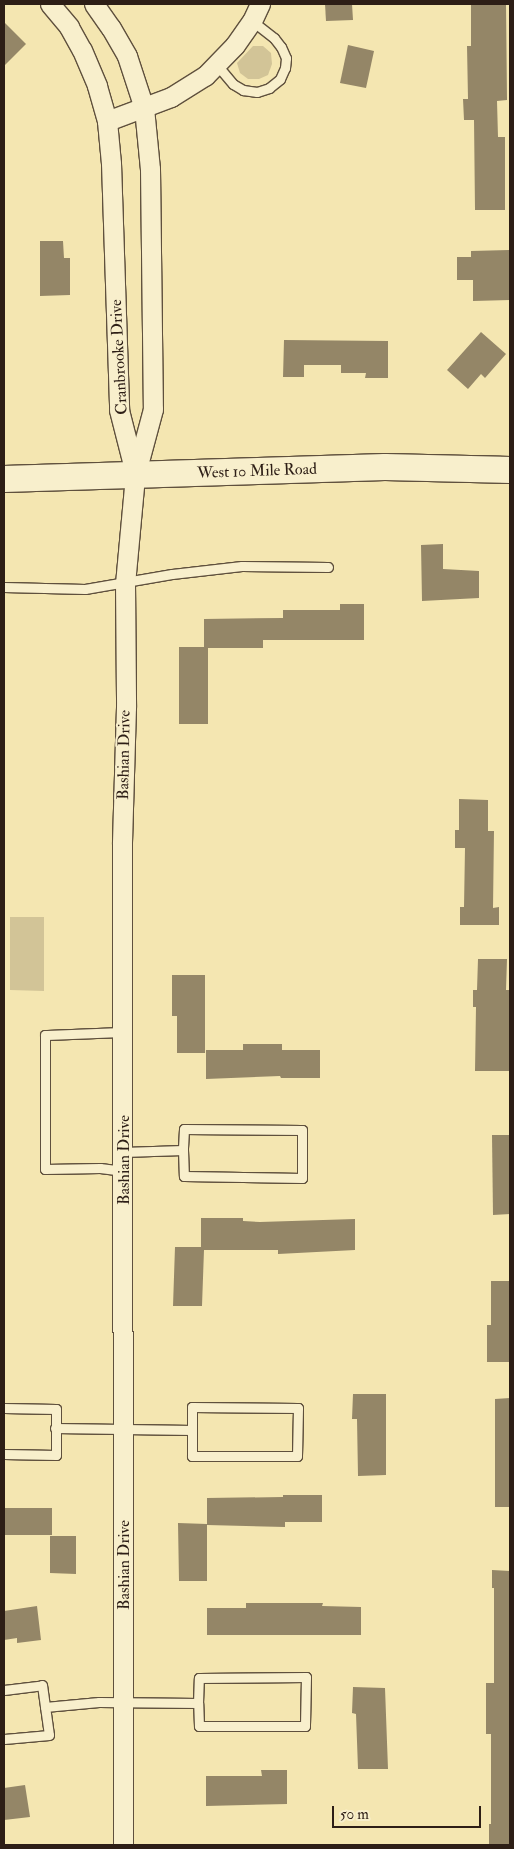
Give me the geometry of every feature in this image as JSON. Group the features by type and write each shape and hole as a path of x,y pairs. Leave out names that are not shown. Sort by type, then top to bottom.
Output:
{"main road":[{"name":"West 10 Mile Road","path":"4,479 385,467 510,470"}],"street":[{"name":"Cranbrooke Drive","path":"50,4 69,27 82,50 97,86 107,121 111,163 119,410 135,476"},
{"name":"Cranbrooke Drive","path":"94,4 111,28 126,56 144,108 150,169 153,410 135,476"},
{"path":"107,121 171,97 217,66 252,21 260,4"},
{"name":"Bashian Drive","path":"123,1845 125,1428 122,844 126,707 125,583 135,476"}],"lane":[{"path":"217,66 233,84 243,90 257,92 269,88 280,78 285,68 286,58 281,47 274,38 252,21"},
{"path":"4,587 84,589 172,574 242,566 328,567"},
{"path":"124,1032 45,1035 45,1169 100,1168 124,1171"},
{"path":"184,1129 302,1130 302,1178 184,1176 183,1150 184,1129"},
{"path":"123,1152 183,1150"},
{"path":"192,1407 298,1408 297,1456 192,1456 192,1430 192,1407"},
{"path":"4,1408 56,1409 56,1454 4,1454"},
{"path":"56,1428 192,1430"},
{"path":"306,1677 305,1726 199,1726 198,1703 200,1678 306,1677"},
{"path":"4,1690 42,1685 49,1734 4,1739"},
{"path":"45,1707 99,1702 198,1703"}],"shaded area":[{"path":"253,46 263,46 271,53 272,64 268,75 259,79 248,79 240,73 237,63"},
{"path":"10,917 44,917 44,991 10,990"}],"building":[{"path":"325,4 352,4 353,20 326,21"},
{"path":"471,4 506,4 507,100 497,101 498,137 505,137 505,210 475,210 474,120 464,120 463,99 468,99 467,46 471,46"},
{"path":"4,22 26,44 4,66"},
{"path":"348,45 374,51 366,88 340,83"},
{"path":"40,241 63,241 64,258 70,258 70,295 40,296"},
{"path":"509,250 510,300 473,301 473,280 457,280 457,257 471,257 471,251"},
{"path":"481,332 506,354 485,378 481,374 468,389 447,370"},
{"path":"284,340 388,341 388,378 365,378 366,373 341,373 341,365 304,365 304,377 283,377"},
{"path":"443,544 443,569 479,571 479,598 422,601 421,545"},
{"path":"340,604 364,604 364,640 263,640 263,648 208,648 208,724 179,724 179,647 204,647 204,619 283,618 283,610 340,610"},
{"path":"459,799 488,800 488,831 494,831 493,908 499,907 499,925 460,925 460,907 464,907 465,848 455,848 455,830 459,830"},
{"path":"478,959 507,959 506,990 510,990 510,1071 475,1071 476,1007 473,1007 473,990 477,990"},
{"path":"172,975 205,975 205,1053 177,1053 177,1016 172,1016"},
{"path":"243,1044 282,1044 282,1050 320,1050 320,1078 281,1078 280,1076 206,1079 206,1050 243,1050"},
{"path":"492,1135 510,1135 510,1214 493,1215"},
{"path":"201,1218 243,1218 243,1221 260,1222 355,1219 355,1250 278,1254 278,1250 204,1250 202,1306 173,1306 175,1247 201,1247"},
{"path":"491,1281 510,1281 510,1362 487,1362 487,1325 491,1325"},
{"path":"353,1394 386,1394 386,1475 358,1476 357,1419 352,1419"},
{"path":"510,1398 510,1507 495,1507 495,1399"},
{"path":"283,1495 322,1495 322,1522 285,1522 285,1527 207,1525 207,1581 179,1581 178,1523 207,1524 207,1498 283,1497"},
{"path":"4,1508 52,1508 52,1535 4,1535"},
{"path":"50,1536 76,1536 76,1574 50,1573"},
{"path":"492,1570 510,1571 510,1845 489,1845 489,1824 491,1824 491,1734 486,1734 486,1683 494,1683 494,1588 492,1588"},
{"path":"246,1603 323,1603 322,1606 361,1607 361,1635 207,1635 207,1608 246,1608"},
{"path":"37,1606 41,1640 17,1643 17,1638 4,1640 4,1611"},
{"path":"353,1687 385,1688 388,1769 358,1769 356,1714 352,1713"},
{"path":"261,1770 287,1770 287,1804 206,1806 206,1776 262,1776"},
{"path":"25,1785 30,1817 4,1820 4,1788"}]}
